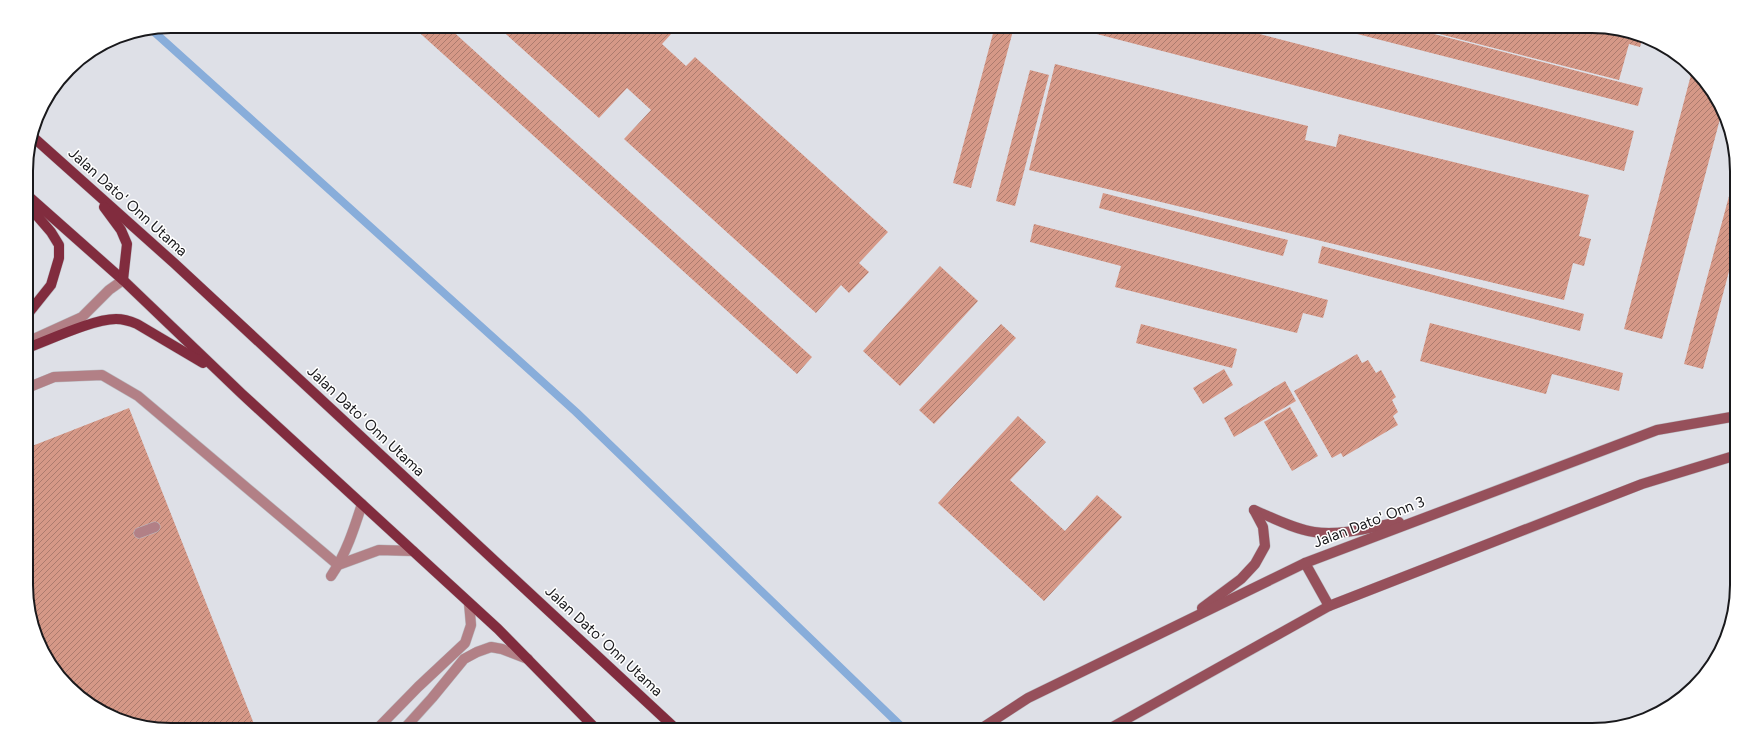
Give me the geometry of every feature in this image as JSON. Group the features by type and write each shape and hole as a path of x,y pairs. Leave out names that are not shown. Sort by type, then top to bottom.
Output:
{"main road":[{"name":"Jalan Dato' Onn Utama","path":"37,140 174,263 669,723"},
{"path":"82,181 121,230 127,244 123,280"},
{"path":"33,200 123,280 242,394 469,603 528,659 589,723"},
{"path":"33,211 51,232 59,245 59,258 51,285 33,308"},
{"path":"33,346 98,322 115,319 127,320 200,360 242,394"},
{"name":"Jalan Dato' Onn 3","path":"990,723 1028,698 1305,563 1657,430 1730,417"},
{"path":"1120,723 1329,606 1642,484 1730,457"},
{"path":"1183,622 1241,579 1255,564 1265,546 1263,527 1254,510 1287,524 1314,532 1341,533 1425,517"},
{"path":"1305,563 1329,606"}],"street":[{"path":"33,339 82,317 109,290 123,280"},
{"path":"33,386 54,377 102,375 138,396 338,565"},
{"path":"331,576 338,565 353,532 362,504"},
{"path":"140,533 155,527"},
{"path":"338,565 379,550 413,552"},
{"path":"383,723 418,687 465,643 471,625 469,603"},
{"path":"409,723 464,659 491,647 502,649 528,659"},
{"path":"418,687 432,698"}],"building":[{"path":"420,33 455,33 812,357 797,374"},
{"path":"505,33 670,33 671,34 662,44 686,66 695,57 888,232 859,263 869,272 849,293 841,285 816,313 624,139 651,110 627,88 599,118"},
{"path":"993,33 1012,33 971,188 953,183"},
{"path":"1093,33 1256,33 1634,131 1624,171"},
{"path":"1353,33 1430,33 1643,88 1638,106"},
{"path":"1435,33 1592,33 1610,34 1641,43 1640,47 1629,44 1619,80"},
{"path":"1055,64 1308,126 1305,140 1336,147 1339,134 1589,195 1579,236 1591,239 1584,266 1573,263 1564,300 1029,170"},
{"path":"1030,70 1049,75 1015,206 996,201"},
{"path":"1691,74 1712,102 1720,120 1662,339 1624,329"},
{"path":"1730,192 1730,268 1703,369 1684,364"},
{"path":"1103,193 1288,240 1283,256 1099,208"},
{"path":"1034,224 1328,300 1323,318 1303,313 1297,333 1115,287 1121,266 1030,242"},
{"path":"1322,246 1584,314 1580,331 1318,263"},
{"path":"940,266 978,301 900,386 863,351"},
{"path":"1430,323 1623,373 1619,391 1552,374 1546,394 1420,361"},
{"path":"1001,324 1016,338 934,424 919,410"},
{"path":"1141,324 1237,349 1232,368 1136,343"},
{"path":"1357,354 1362,363 1368,360 1376,373 1381,370 1396,397 1392,400 1398,412 1393,416 1398,425 1343,457 1341,453 1332,458 1294,391"},
{"path":"1224,369 1233,385 1203,404 1193,388"},
{"path":"1285,381 1296,401 1234,437 1224,418"},
{"path":"1290,407 1318,456 1292,471 1264,422"},
{"path":"129,408 254,723 162,723 144,720 127,716 102,705 73,683 51,654 38,621 34,603 33,446"},
{"path":"1018,416 1046,442 1010,480 1065,531 1097,495 1122,517 1044,601 938,503"}],"waterway":[{"path":"156,34 576,412 898,723"}]}
